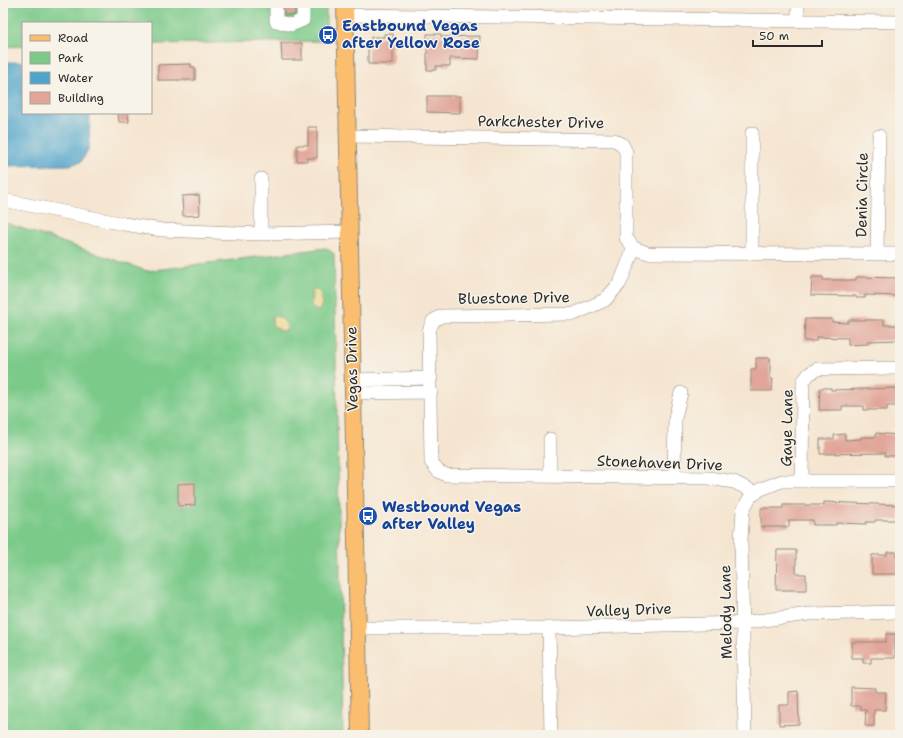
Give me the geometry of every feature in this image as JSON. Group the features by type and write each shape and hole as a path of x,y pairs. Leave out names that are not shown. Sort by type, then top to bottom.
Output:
{"main road":[{"name":"Vegas Drive","path":"345,9 360,735"}],"street":[{"path":"276,3 276,21 291,24 303,20 302,3"},
{"path":"798,3 798,20"},
{"path":"345,9 900,22"},
{"path":"752,133 752,253"},
{"name":"Parkchester Drive","path":"348,136 614,140 622,144 626,152 626,238 634,248"},
{"name":"Denia Circle","path":"877,254 879,136"},
{"path":"261,179 261,234"},
{"path":"3,200 162,230 261,234 349,232"},
{"path":"634,248 648,253 900,254"},
{"name":"Bluestone Drive","path":"430,378 429,332 433,321 441,316 574,314 605,300 620,283 634,248"},
{"name":"Gaye Lane","path":"802,481 804,382 809,374 817,369 900,368"},
{"path":"430,378 431,392 353,387 430,378"},
{"name":"Stonehaven Drive","path":"431,392 431,462 438,471 446,475 709,478 734,482 756,493"},
{"path":"674,477 675,418 681,393"},
{"path":"550,439 550,476"},
{"path":"756,493 761,488 782,481 900,481"},
{"name":"Melody Lane","path":"745,735 741,540 743,510 750,498 756,493"},
{"name":"Valley Drive","path":"357,628 549,628 742,623 809,614 900,612"},
{"path":"549,628 551,735"}],"green space":[{"path":"3,3 326,3 326,41 152,44 152,22 22,22 22,46 3,47"},
{"path":"3,222 147,271 326,248 334,254 343,735 3,735"}],"sand":[{"path":"315,289 320,292 322,303 320,309 317,311 311,307 312,291"},
{"path":"275,316 280,317 284,321 287,325 287,330 282,331 273,326 272,319"}],"water":[{"path":"3,62 22,62 22,114 90,114 89,148 81,162 69,165 3,166"}],"building":[{"path":"284,3 295,3 295,15 284,15"},
{"path":"384,34 393,34 393,64 368,64 368,48 371,48 371,37 384,37"},
{"path":"427,34 441,34 441,37 480,36 479,59 450,58 450,66 436,66 436,70 427,70"},
{"path":"281,43 302,43 302,60 282,60"},
{"path":"191,64 191,67 195,67 195,80 158,80 158,65"},
{"path":"427,96 460,96 460,113 427,112"},
{"path":"118,114 128,114 129,122 119,122"},
{"path":"308,127 317,127 317,158 307,158 307,161 297,161 297,145 308,145"},
{"path":"199,195 200,215 183,216 182,196"},
{"path":"812,277 823,277 823,280 856,280 856,277 900,278 900,296 865,295 865,298 856,298 856,296 811,295"},
{"path":"805,319 832,319 832,322 848,323 848,320 884,320 884,325 900,325 900,340 868,341 868,344 848,345 848,338 816,337 816,341 804,341"},
{"path":"756,358 770,358 770,379 773,379 772,391 751,391 751,369 756,369"},
{"path":"820,388 831,388 831,390 897,388 897,406 887,406 887,410 864,410 864,406 842,406 842,410 819,410"},
{"path":"876,433 897,435 896,456 885,456 885,453 820,454 820,439 834,439 834,435 845,434 845,440 861,439 861,437 876,437"},
{"path":"195,483 195,505 178,506 178,484"},
{"path":"824,502 900,505 900,520 875,520 875,522 866,522 866,524 836,523 836,525 813,525 813,520 789,520 789,527 761,527 761,508 783,508 783,505 824,505"},
{"path":"777,550 796,550 796,574 806,574 806,590 776,590"},
{"path":"887,552 896,552 896,556 900,556 900,574 872,574 872,555 887,555"},
{"path":"886,634 895,634 895,658 871,658 871,663 863,663 863,658 852,658 852,642 886,642"},
{"path":"851,687 875,688 875,692 886,692 885,710 874,710 874,726 865,726 866,710 861,710 861,706 851,706"},
{"path":"798,691 799,724 779,725 779,705 789,705 789,692"}],"place":[{"name":"Eastbound Vegas after Yellow Rose","path":"328,35"},
{"name":"Westbound Vegas after Valley","path":"368,516"}]}
